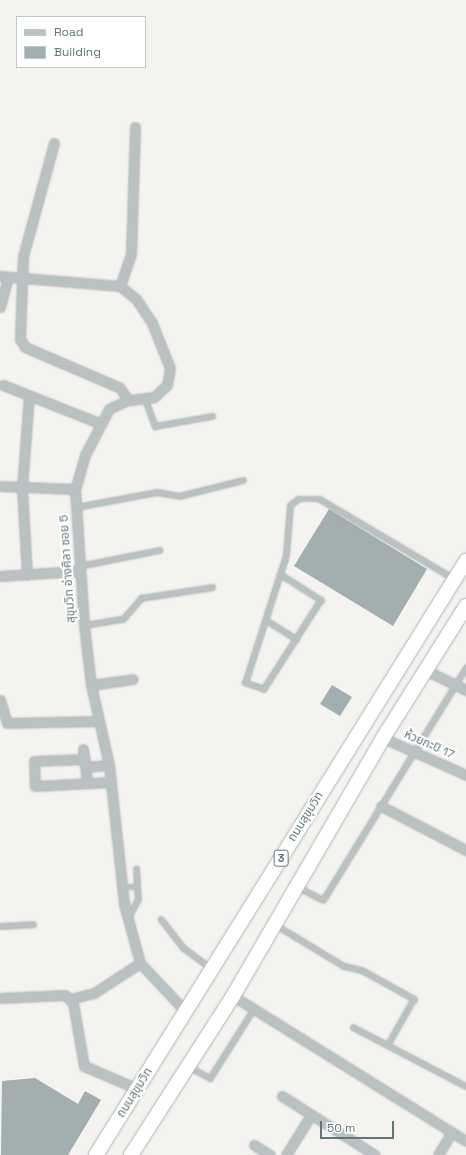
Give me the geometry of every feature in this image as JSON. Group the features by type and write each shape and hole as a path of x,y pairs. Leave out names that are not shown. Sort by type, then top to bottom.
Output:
{"highway":[{"name":"ถนนสุขุมวิท","path":"96,1155 466,561"},
{"name":"3","path":"131,1155 187,1065 233,996 383,738 466,606"}],"street":[{"path":"0,307 4,277 120,286 131,254 136,127"},
{"path":"54,144 23,256 21,342 120,388 128,400"},
{"name":"สุขุมวิท อ่างศิลา ซอย 5","path":"120,286 136,299 152,324 170,368 167,385 154,397 128,400 109,409 99,423 75,489 78,569 91,685 109,766 122,887 128,918 140,963 186,1012"},
{"path":"3,385 99,423"},
{"path":"27,575 22,488 29,395"},
{"path":"0,486 75,489"},
{"path":"0,576 27,575 78,569"},
{"path":"425,670 455,686 466,690"},
{"path":"91,685 133,679"},
{"path":"0,700 7,722 99,721"},
{"name":"ห้วยกะปิ 17","path":"383,738 466,775"},
{"path":"109,766 84,758 34,761 35,786 111,782"},
{"path":"84,758 87,783"},
{"path":"381,806 466,850"},
{"path":"0,998 57,992 70,999 94,993 140,963"},
{"path":"233,996 466,1141"},
{"path":"70,999 84,1066 138,1089"},
{"path":"282,1096 375,1155"},
{"path":"286,1155 311,1115"},
{"path":"438,1155 452,1132"},
{"path":"254,1145 270,1155"}],"lane":[{"path":"145,398 155,426 212,416"},
{"path":"76,507 157,492 179,496 243,480"},
{"path":"280,574 321,600 264,689 245,683 286,555 290,505 298,499 310,497 320,499 455,579"},
{"path":"78,569 158,550"},
{"path":"84,625 123,619 141,598 212,587"},
{"path":"266,620 296,639"},
{"path":"296,886 323,900 466,668"},
{"path":"128,918 138,899 136,870"},
{"path":"122,887 137,887"},
{"path":"161,919 184,948 212,969"},
{"path":"0,926 33,924"},
{"path":"274,924 344,966 362,970 414,1000 388,1045"},
{"path":"187,1065 210,1078 254,1008"},
{"path":"352,1027 466,1086"}],"building":[{"path":"329,509 427,569 393,626 294,566"},
{"path":"332,685 352,697 340,716 320,704"},
{"path":"35,1078 78,1104 85,1091 101,1100 68,1155 1,1155 2,1081"}]}
